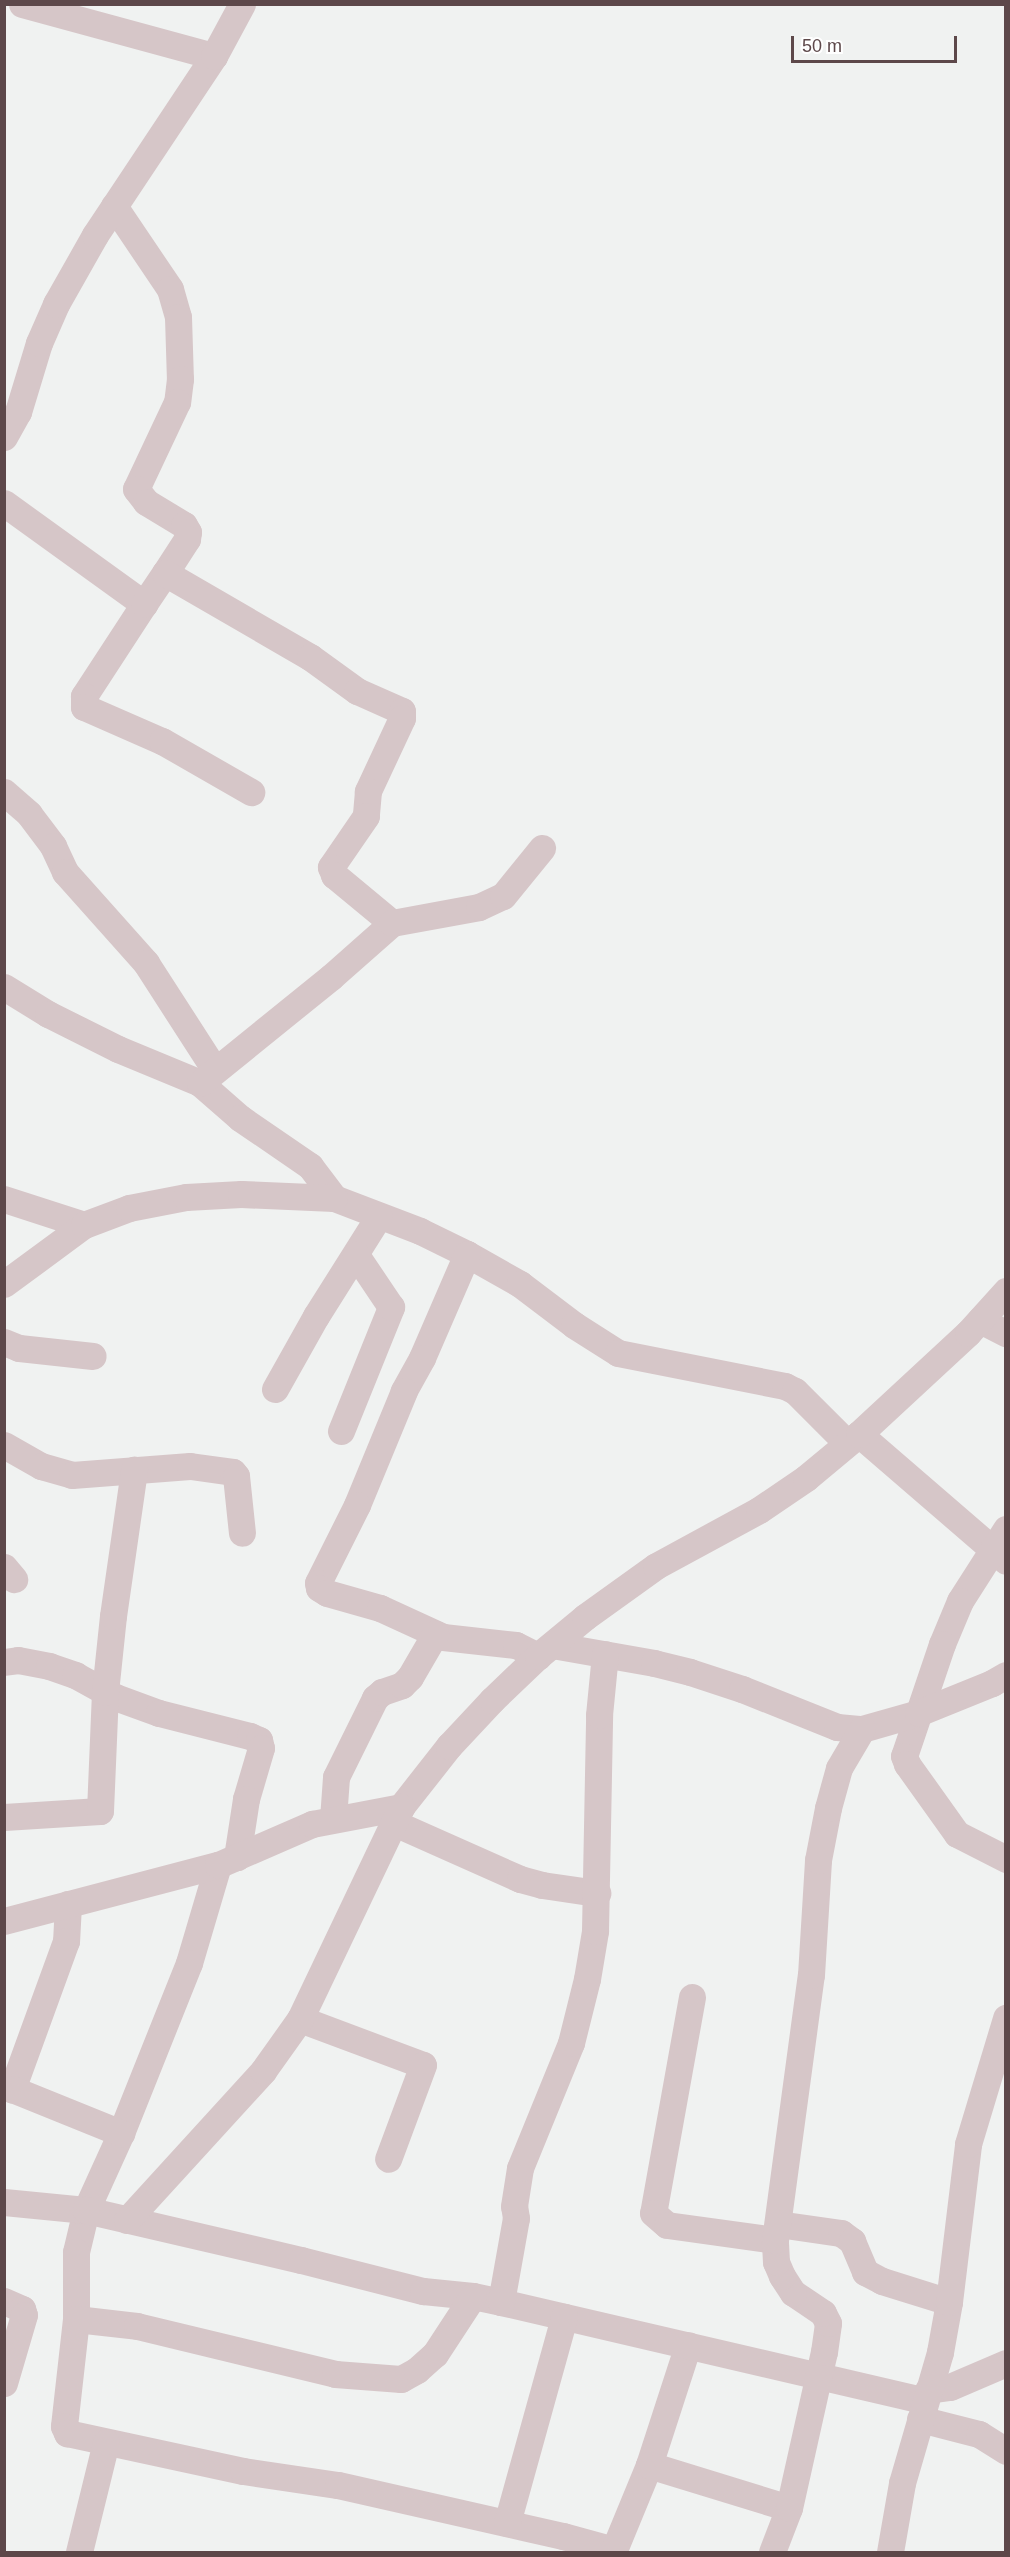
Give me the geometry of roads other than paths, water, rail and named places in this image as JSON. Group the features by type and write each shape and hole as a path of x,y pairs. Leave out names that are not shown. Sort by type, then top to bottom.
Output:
{"street":[{"path":"22,4 214,56"},
{"path":"4,437 18,412 47,322 95,235 214,56 242,4"},
{"path":"114,206 170,289 178,317 178,396 136,489 146,502 184,525 188,531 187,540 84,696 84,707 162,741 251,792"},
{"path":"4,503 144,604"},
{"path":"165,573 310,657 357,691 402,711 402,718 368,791 366,816 332,867 334,875 392,923"},
{"path":"4,792 29,814 53,846 65,872 146,963 207,1076 240,1118 310,1166 334,1198"},
{"path":"207,1076 331,977 392,923 479,907 503,896 542,848"},
{"path":"4,987 48,1014 118,1049 207,1076"},
{"path":"4,1284 84,1225 129,1208 186,1197 241,1194 334,1198 420,1231 467,1254 520,1284 574,1325 618,1353 785,1386 795,1391 852,1438 1001,1547 960,1601 904,1756 907,1764 957,1834 1005,1859"},
{"path":"4,1199 84,1225"},
{"path":"275,1389 316,1316 379,1216"},
{"path":"467,1254 422,1358 404,1390 357,1505 318,1583 322,1592 380,1608 435,1634 545,1651 605,1654 690,1672 742,1689 837,1727 862,1729 918,1713 992,1683 1005,1675"},
{"path":"341,1431 391,1307 356,1255"},
{"path":"127,2220 264,2071 300,2019 397,1815 449,1746 492,1700 585,1617 656,1566 783,1494 852,1438 980,1320 1005,1291"},
{"path":"980,1320 1005,1333"},
{"path":"4,1342 19,1348 93,1356"},
{"path":"4,1445 41,1466 72,1475 190,1466 233,1472 236,1476 242,1533"},
{"path":"4,1817 100,1811 105,1692 124,1524 134,1470"},
{"path":"333,1819 336,1778 343,1758 375,1698 382,1692 402,1685 410,1677 435,1634"},
{"path":"501,2302 516,2218 514,2206 520,2168 555,2084 579,2016 595,1931 599,1715 605,1654"},
{"path":"4,1662 18,1660 49,1666 75,1675 105,1692 159,1713 250,1736 259,1740 261,1748 228,1861 121,2133 86,2210 76,2253 76,2319 64,2426 67,2433 75,2437 243,2471 338,2485 614,2550 649,2465 688,2345"},
{"path":"772,2553 789,2508 824,2352 827,2318 793,2293 776,2262 776,2232 811,1975 818,1860 828,1808 839,1768 862,1729"},
{"path":"4,1921 228,1861 288,1834 333,1819 397,1815 520,1879 542,1885 597,1893"},
{"path":"68,1904 66,1941 12,2089 121,2133"},
{"path":"692,1997 653,2213 667,2225 776,2232 841,2233 852,2241 865,2272 882,2281 949,2302"},
{"path":"890,2553 902,2483 940,2352 949,2302 968,2144 1005,2018"},
{"path":"300,2019 423,2065 388,2159"},
{"path":"4,2202 86,2210 423,2291 473,2296 501,2302 818,2376 924,2403 1005,2451"},
{"path":"76,2319 137,2326 335,2374 401,2379 417,2370 435,2354 473,2296"},
{"path":"4,2301 22,2309 24,2315 4,2383"},
{"path":"507,2523 564,2317"},
{"path":"924,2403 950,2387 1005,2363"},
{"path":"79,2553 106,2442"},
{"path":"649,2465 789,2508"}]}
